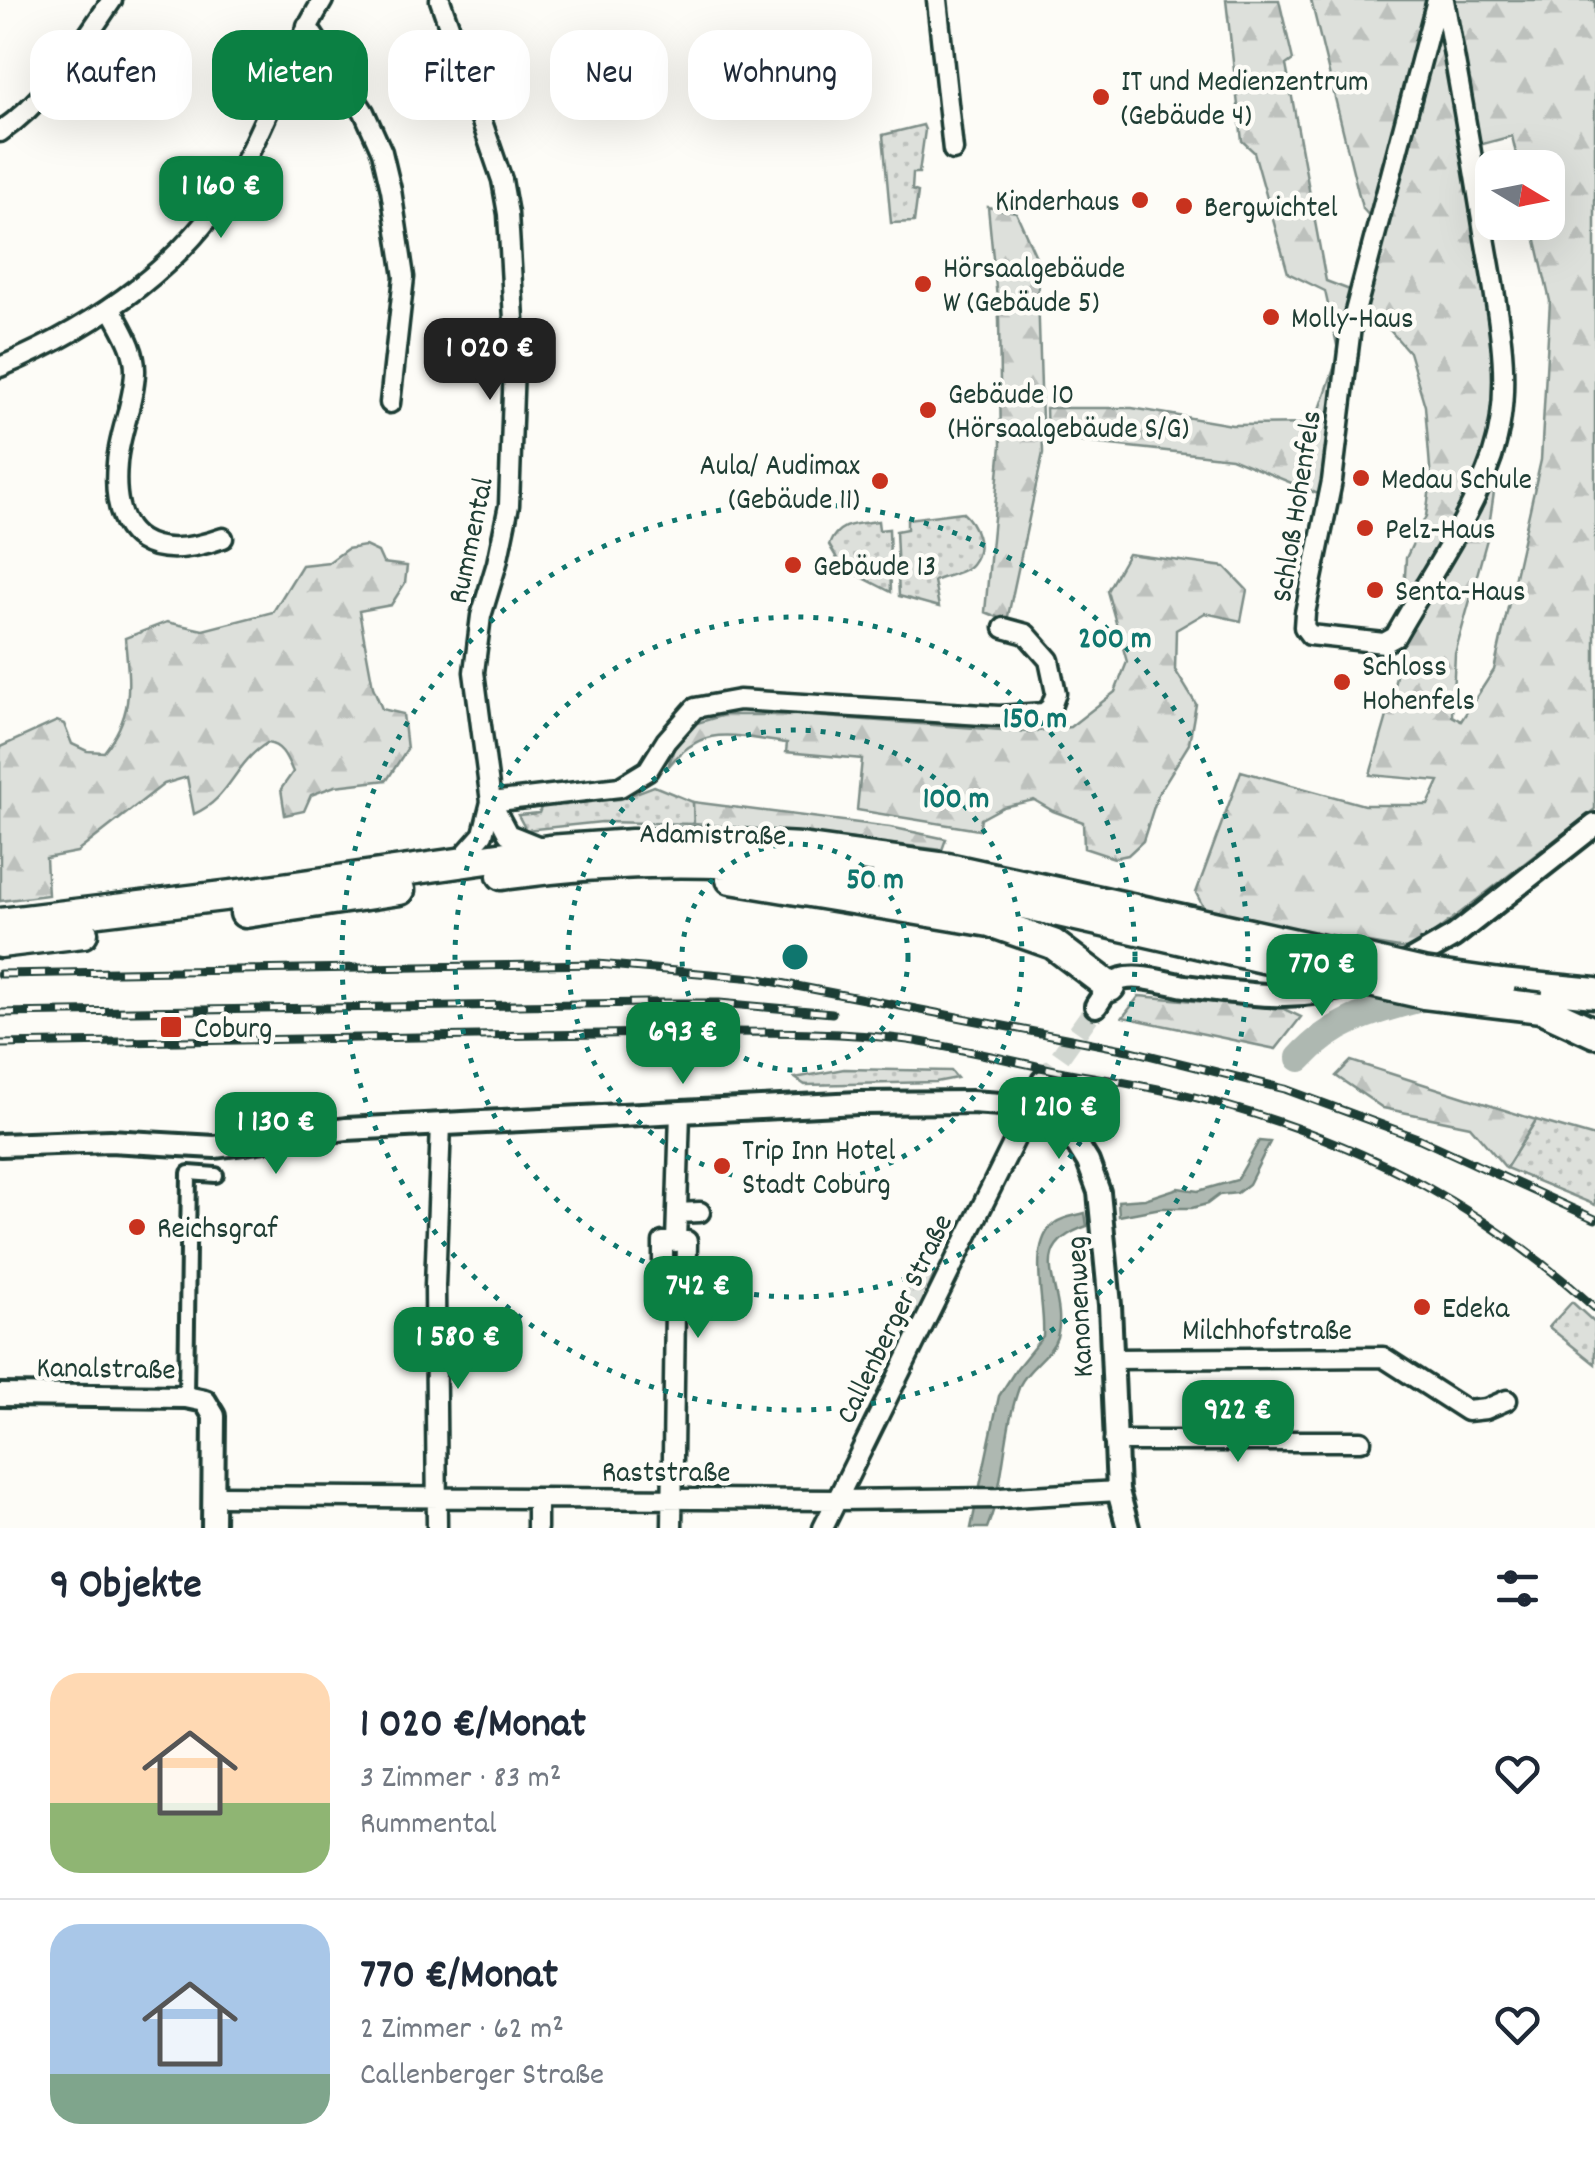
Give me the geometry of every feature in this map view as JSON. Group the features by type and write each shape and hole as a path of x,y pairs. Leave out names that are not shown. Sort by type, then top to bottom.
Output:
{"highway":[{"name":"Adamistraße","path":"0,923 549,850 672,844 801,848 966,872 1277,951 1424,994 1595,1013"},
{"name":"Adamistraße","path":"0,943 518,872 709,862 887,877 1277,951 1424,974 1595,993"},
{"path":"630,864 990,922 1053,944 1102,996"},
{"path":"1501,984 1595,978"},
{"path":"1541,1008 1595,1033"}],"street":[{"path":"0,132 20,118 65,68 112,0"},
{"path":"0,368 64,337 111,308 174,256 222,200 241,168 307,26 324,0"},
{"name":"Rummental","path":"440,0 502,180 514,292 510,505 481,616 474,672 490,802 483,834 456,864"},
{"path":"937,0 953,150"},
{"name":"Schloß Hohenfels","path":"1437,0 1350,327 1332,482 1304,614 1304,628 1310,635 1384,643 1395,637 1480,487 1496,440 1503,392 1500,328 1444,0"},
{"path":"307,26 364,112 382,152 391,190 404,276 390,404"},
{"path":"111,308 134,359 130,406 116,464 122,518 134,537 157,548 201,546 222,538"},
{"name":"Adamistraße","path":"490,802 620,788 648,770 666,741 695,708 739,700 999,716 1044,713 1056,693 1049,660 1026,634 1004,628"},
{"path":"490,802 508,834 549,850"},
{"path":"1102,996 1127,978 1290,997 1311,996 1359,983 1415,960 1454,936 1595,825"},
{"name":"Callenberger Straße","path":"823,1528 1042,1080"},
{"path":"0,1145 96,1144 180,1160 216,1161 294,1147 316,1134 346,1129 954,1102 1001,1104 1029,1111"},
{"name":"Kanonenweg","path":"1029,1111 1077,1144 1094,1176 1101,1203 1118,1492 1128,1528"},
{"path":"676,1242 680,1112"},
{"path":"437,1528 435,1286 441,1124"},
{"path":"186,1397 189,1173 216,1175"},
{"path":"677,1213 700,1212"},
{"path":"663,1242 676,1242 688,1242 686,1309 663,1308 663,1242"},
{"path":"663,1283 687,1284"},
{"path":"672,1528 675,1309"},
{"name":"Milchhofstraße","path":"1113,1359 1383,1357 1467,1411 1486,1409 1507,1400"},
{"name":"Kanalstraße","path":"0,1396 200,1399 209,1405 214,1430 213,1496"},
{"path":"1114,1441 1361,1441"},
{"name":"Raststraße","path":"213,1496 838,1500 1118,1492"},
{"path":"213,1496 214,1528"},
{"path":"537,1528 538,1498"}],"green space":[{"path":"1226,0 1279,0 1293,60 1286,65 1326,281 1355,292 1373,220 1362,208 1311,0 1595,0 1595,809 1412,950 1209,918 1196,893 1241,771 1364,805 1428,805 1439,781 1370,775 1392,699 1401,645 1406,558 1426,516 1431,480 1425,406 1409,352 1379,318 1361,315 1353,343 1340,503 1231,458 1047,438 1046,408 1132,408 1232,425 1315,424 1339,354 1325,291 1288,273 1254,152 1242,141","holes":["1512,136 1515,150 1565,150 1565,240 1536,240 1550,301 1541,460 1494,670 1461,721 1452,716 1455,654 1487,539 1512,373 1495,240 1475,240 1475,150 1480,150 1479,145"]},
{"path":"923,125 919,173 913,173 912,190 918,192 914,222 891,223 883,135"},
{"path":"988,207 1016,212 1037,259 1043,453 1007,621 985,612 1001,445 999,319"},
{"path":"962,512 977,536 978,550 972,564 934,581 939,607 899,596 896,531 907,529 907,519"},
{"path":"878,521 879,530 889,529 891,592 842,567 829,545 843,528"},
{"path":"365,546 378,552 383,563 407,566 405,583 391,605 359,611 373,687 382,709 403,714 407,749 387,780 335,786 311,795 304,811 285,815 281,789 293,772 281,750 267,743 206,807 194,814 187,777 164,784 77,852 46,858 48,895 0,901 0,747 57,721 64,724 72,744 87,751 104,752 121,724 128,698 125,638 167,622 203,630 273,612 302,565 329,562 347,549"},
{"path":"1128,554 1225,567 1247,590 1241,621 1205,613 1176,630 1175,670 1196,704 1189,744 1158,794 1143,841 1128,855 1114,858 1084,848 1083,822 1034,800 1003,807 981,819 979,830 857,810 862,759 786,752 787,743 736,736 708,738 695,743 668,767 674,748 697,723 724,715 797,715 1029,732 1070,727 1115,692 1127,662 1107,591"},
{"path":"654,786 693,802 694,824 602,822 526,830 518,815 539,813 542,805 620,799"},
{"path":"693,802 890,827 946,839 942,850 694,824"},
{"path":"1139,996 1284,1009 1301,1017 1276,1049 1123,1017"},
{"path":"1351,1061 1536,1120 1506,1168 1470,1126 1383,1108 1336,1076"},
{"path":"844,1069 951,1071 957,1078 936,1082 805,1085 795,1078"},
{"path":"1536,1120 1595,1137 1595,1205 1506,1168"},
{"path":"913,1266 935,1272 904,1349 895,1347"},
{"path":"1572,1302 1595,1323 1595,1364 1549,1327"}],"shaded area":[{"path":"1375,1001 1408,1007 1343,1028 1324,1044 1319,1033 1347,1013"},
{"path":"1259,1141 1270,1142 1249,1184 1237,1193 1219,1195 1192,1208 1161,1208 1119,1216 1118,1201 1145,1199 1178,1188 1198,1191 1237,1180"},
{"path":"1085,1213 1087,1226 1067,1235 1055,1247 1051,1273 1058,1303 1057,1337 1020,1385 987,1528 971,1528 999,1396 1043,1336 1041,1246 1055,1223"}],"waterway":[{"path":"1300,1058 1347,1022 1439,993"}],"tunnel":[{"path":"1043,1081 1096,1006"}],"railway":[{"path":"0,974 597,964 755,978 1128,1050 1285,1089 1420,1139 1595,1219"},
{"path":"0,1013 648,1003 719,1003 832,1013"},
{"path":"0,1044 719,1032 837,1034 927,1043 1187,1095 1329,1141 1377,1161 1468,1211 1511,1240 1595,1308"}],"place":[{"name":"IT und Medienzentrum (Gebäude 4)","path":"1101,97"},
{"name":"Kinderhaus","path":"1140,200"},
{"name":"Bergwichtel","path":"1184,206"},
{"name":"Hörsaalgebäude W (Gebäude 5)","path":"923,284"},
{"name":"Molly-Haus","path":"1271,317"},
{"name":"Gebäude 10 (Hörsaalgebäude S/G)","path":"928,410"},
{"name":"Medau Schule","path":"1361,478"},
{"name":"Aula/ Audimax (Gebäude 11)","path":"880,481"},
{"name":"Pelz-Haus","path":"1365,528"},
{"name":"Gebäude 13","path":"793,565"},
{"name":"Senta-Haus","path":"1375,590"},
{"name":"Schloss Hohenfels","path":"1342,682"},
{"name":"Coburg","path":"171,1027"},
{"name":"Trip Inn Hotel Stadt Coburg","path":"722,1166"},
{"name":"Reichsgraf","path":"137,1227"},
{"name":"Edeka","path":"1422,1307"}]}
